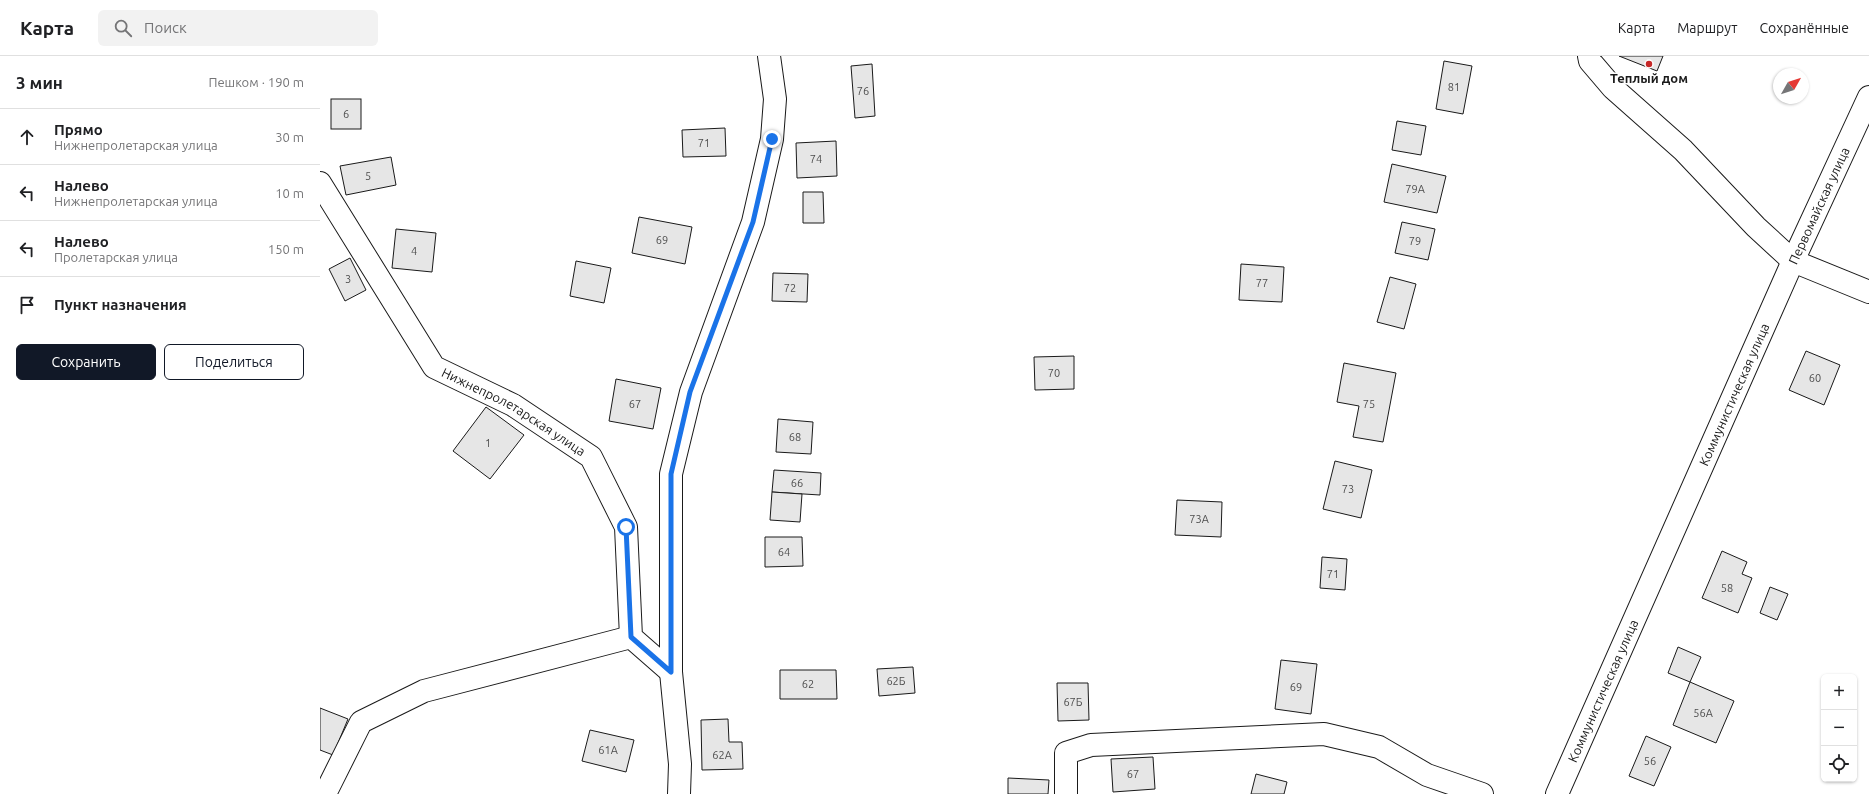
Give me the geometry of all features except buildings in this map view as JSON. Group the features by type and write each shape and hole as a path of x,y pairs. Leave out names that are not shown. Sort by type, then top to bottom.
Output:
{"street":[{"path":"679,794 680,764 671,672 671,474 690,392 753,222 772,139 775,99 769,56"},
{"path":"1589,56 1590,61 1613,88 1683,150 1756,227 1793,260"},
{"name":"Первомайская улица","path":"1869,97 1793,260 1869,292"},
{"name":"Нижнепролетарская улица","path":"320,183 434,367 514,405 591,457 626,527 631,637"},
{"name":"Коммунистическая улица","path":"1557,794 1793,260"},
{"path":"328,788 360,722 424,691 631,637 671,672"},
{"path":"1066,794 1066,753 1091,745 1324,734 1379,747 1428,774 1482,794"}],"place":[{"name":"Теплый дом","path":"1649,64"}],"route":[{"path":"626,527 631,637 671,672 671,474 690,392 753,222 772,139"}]}
